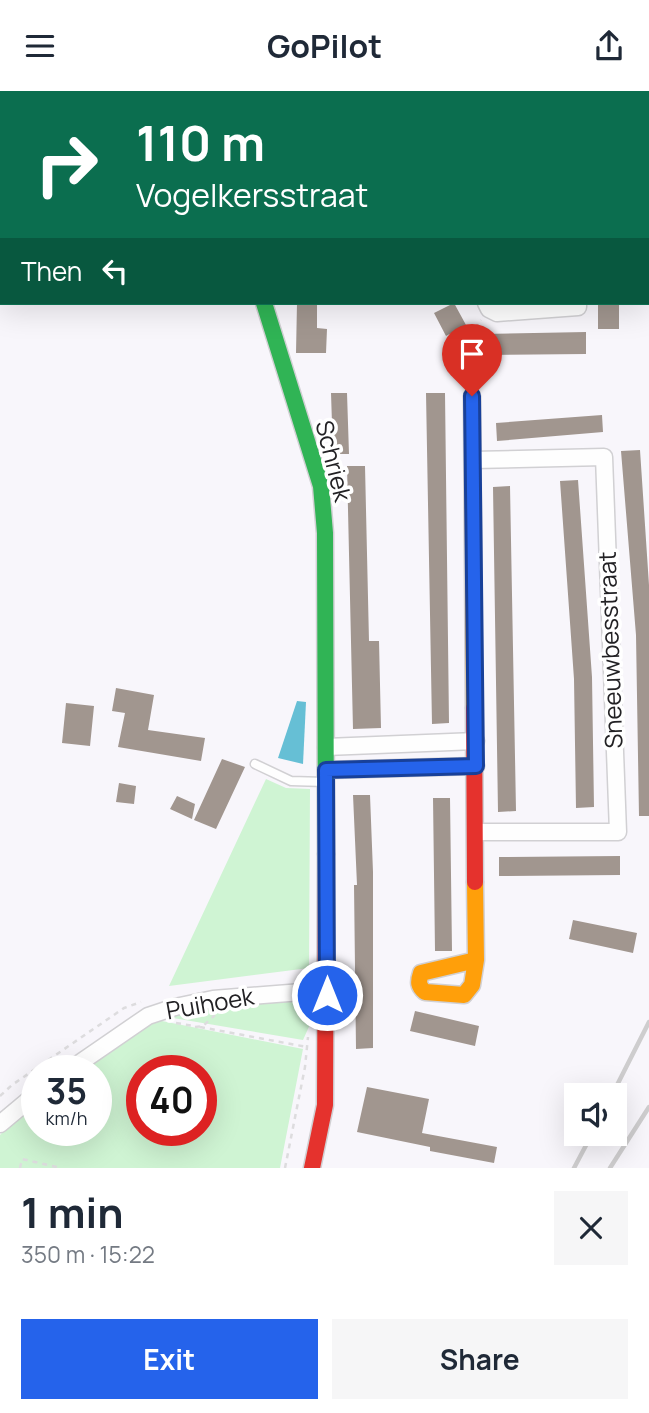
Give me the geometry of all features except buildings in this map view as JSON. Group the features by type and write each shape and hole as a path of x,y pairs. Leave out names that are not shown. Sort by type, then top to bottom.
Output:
{"street":[{"name":"Schriek","path":"265,305 321,486 325,533 325,1105 312,1168"},
{"path":"487,306 497,313 578,305"},
{"path":"472,396 477,960"},
{"name":"Sneeuwbesstraat","path":"473,460 604,457 618,832 476,832"},
{"path":"326,747 476,741"},
{"path":"326,776 476,766"},
{"name":"Puihoek","path":"91,1055 148,1016 175,1007 213,999 327,990"},
{"path":"0,1123 21,1106"}],"lane":[{"path":"255,764 291,781 326,776"}],"path":[{"path":"472,396 459,383 458,353 487,306"},
{"path":"173,1022 307,1047"},
{"path":"285,1168 309,1035"},
{"path":"20,1168 22,1159 61,1168"}],"green space":[{"path":"266,779 286,788 310,789 309,968 169,986"},
{"path":"312,993 312,1020 303,1040 173,1018 185,1008"},
{"path":"157,1020 303,1049 280,1168 0,1168 0,1135 21,1116 21,1146 112,1146 112,1055 104,1055"}],"water":[{"path":"297,701 306,702 303,764 278,758"}],"railway":[{"path":"618,1083 649,1022"},
{"path":"610,1168 649,1107"},
{"path":"574,1168 586,1146"}],"traffic: fast":[{"path":"265,305 321,486 325,533 326,854"}],"traffic: slow":[{"path":"472,396 474,708"},
{"path":"475,882 476,960 421,973 420,986 425,992 464,995 472,985 476,960"}],"traffic: jam":[{"path":"474,708 475,882"},
{"path":"312,1168 325,1105 326,854"}],"route":[{"path":"327,995 326,770 476,766 472,396"}]}
